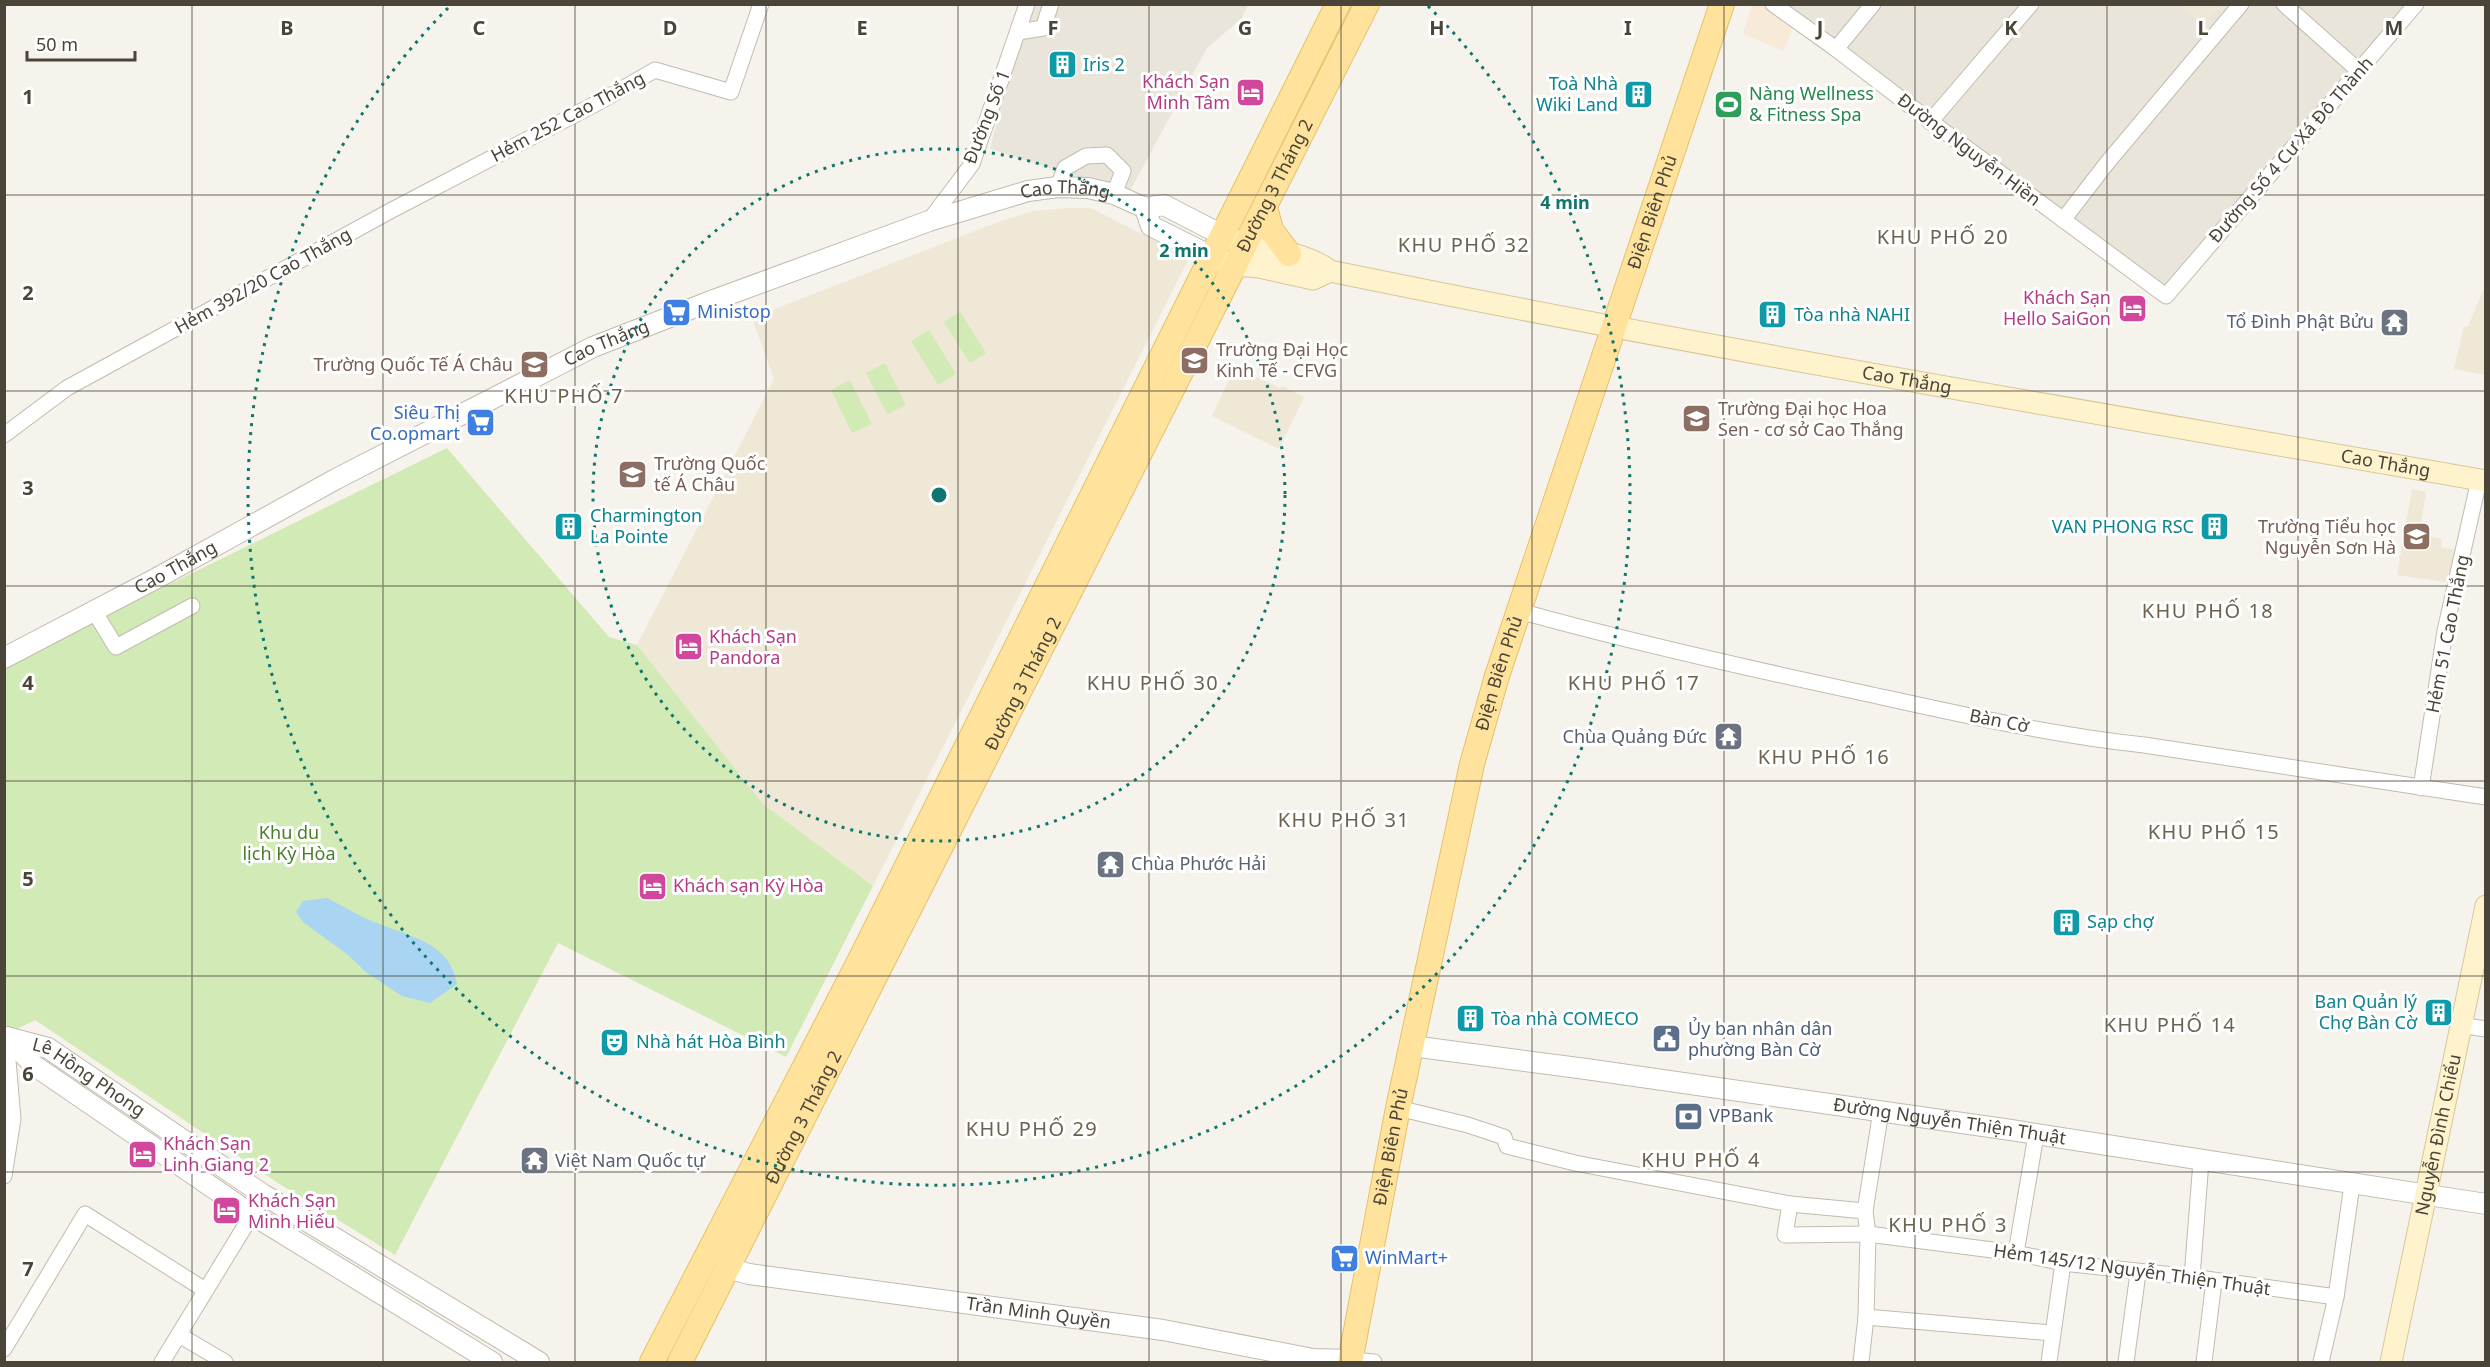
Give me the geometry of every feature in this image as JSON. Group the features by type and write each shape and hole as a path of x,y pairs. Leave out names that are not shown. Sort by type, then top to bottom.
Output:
{"main road":[{"name":"Đường 3 Tháng 2","path":"652,1362 866,947 1338,4"},
{"name":"Đường 3 Tháng 2","path":"680,1362 1367,4"},
{"name":"Điện Biên Phủ","path":"1358,1362 1398,1108 1472,764 1519,611 1722,4"},
{"path":"1265,207 1271,230 1289,254"},
{"name":"Cao Thắng","path":"1222,235 1240,255 1259,267 1313,279 1330,271"},
{"name":"Cao Thắng","path":"1211,256 1289,254 1316,260 1330,271 1434,293 2482,481"},
{"name":"Nguyễn Đình Chiểu","path":"2391,1362 2459,1025 2486,906"}],"street":[{"name":"Hẻm 252 Cao Thắng","path":"475,166 601,101 655,70 731,92 760,4"},
{"name":"Đường Số 1","path":"930,221 972,164 1027,4"},
{"path":"1018,32 1043,28 1051,4"},
{"name":"Đường Nguyễn Hiền","path":"1773,4 2166,296"},
{"path":"1836,49 1873,4"},
{"path":"1930,122 2031,4"},
{"path":"2063,220 2107,163 2241,4"},
{"path":"2284,4 2359,71"},
{"name":"Ðường Số 4 Cư Xá Đô Thành","path":"2166,296 2416,4"},
{"path":"1058,187 1065,168 1086,156 1107,155 1123,171 1114,194"},
{"name":"Hẻm 392/20 Cao Thắng","path":"4,435 54,400 67,388 475,166"},
{"name":"Cao Thắng","path":"4,658 336,479 593,347 930,221 1028,190 1058,187 1088,188 1114,194 1145,208 1164,205 1222,235"},
{"name":"Cao Thắng","path":"1145,208 1151,226 1211,256"},
{"name":"Hẻm 51 Cao Thắng","path":"2421,788 2445,631 2482,481"},
{"path":"94,611 116,647 192,606"},
{"name":"Bàn Cờ","path":"1519,611 1649,645 1943,711 2095,740 2144,744 2486,797"},
{"path":"2459,1025 2486,1029"},
{"path":"4,1176 13,1119 5,1034"},
{"name":"Lê Hồng Phong","path":"5,1034 48,1048 264,1195 539,1362"},
{"name":"Lê Hồng Phong","path":"5,1034 35,1066 251,1214 492,1362"},
{"name":"Đường Nguyễn Thiện Thuật","path":"1412,1046 1881,1111 2486,1204"},
{"path":"1398,1108 1468,1125 1504,1137 1508,1146 1575,1163 1790,1204 1865,1211"},
{"path":"1861,1362 1866,1317 1868,1234 1865,1211 1881,1111"},
{"path":"2016,1253 2036,1135"},
{"path":"2192,1277 2200,1161"},
{"path":"2321,1362 2336,1297 2352,1185"},
{"path":"162,1362 264,1195"},
{"name":"Hẻm 145/12 Nguyễn Thiện Thuật","path":"1790,1204 1785,1235 1868,1234 2016,1253 2063,1263 2138,1273 2192,1277 2336,1297"},
{"path":"4,1349 85,1214 205,1290"},
{"path":"2049,1362 2063,1263"},
{"name":"Trần Minh Quyền","path":"727,1268 749,1274 1186,1334 1312,1359 1358,1362"},
{"path":"2126,1362 2138,1273"},
{"path":"2204,1362 2214,1281"},
{"path":"1866,1317 2052,1333"},
{"path":"179,1335 225,1362"}],"shaded area":[{"path":"1025,5 1248,5 1241,19 1207,48 1129,193 990,149"},
{"path":"1752,5 1764,5 1795,21 1784,51 1743,34"},
{"path":"1770,5 2411,5 2166,296"},
{"path":"2179,5 2221,5 2203,25"},
{"path":"1091,208 1189,258 873,886 763,804 637,645 774,379 752,318 998,222 1033,211"},
{"path":"2483,290 2486,291 2485,375 2454,369 2464,326 2468,327"},
{"path":"1235,367 1304,397 1279,449 1212,416"},
{"name":"Trường Tiểu học Nguyễn Sơn Hà","path":"2412,489 2426,492 2419,535 2442,539 2441,547 2457,550 2451,583 2397,575"}],"green space":[{"path":"960,312 986,353 970,363 944,322"},
{"path":"929,330 956,374 938,385 911,341"},
{"path":"885,363 906,405 887,414 866,373"},
{"path":"850,380 872,424 852,433 831,390"},
{"name":"Khu du lịch Kỳ Hòa","path":"447,448 609,637 637,645 763,804 873,886 786,1057 558,943 395,1255 278,1183 35,1020 5,1035 5,665"}],"water":[{"path":"327,898 364,918 427,943 446,959 453,970 457,984 430,1003 402,996 367,973 348,955 303,922 296,912 303,901"}],"place":[{"name":"Iris 2","path":"1062,65"},
{"name":"Khách Sạn Minh Tâm","path":"1251,92"},
{"name":"Toà Nhà Wiki Land","path":"1639,94"},
{"name":"Nàng Wellness & Fitness Spa","path":"1728,104"},
{"name":"Khách Sạn Hello SaiGon","path":"2132,308"},
{"name":"Ministop","path":"676,312"},
{"name":"Tòa nhà NAHI","path":"1773,315"},
{"name":"Tổ Đình Phật Bửu","path":"2395,322"},
{"name":"Trường Đại Học Kinh Tế - CFVG","path":"1195,360"},
{"name":"Trường Quốc Tế Á Châu","path":"534,365"},
{"name":"Trường Đại học Hoa Sen - cơ sở Cao Thắng","path":"1697,419"},
{"name":"Siêu Thị Co.opmart","path":"481,423"},
{"name":"Trường Quốc tế Á Châu","path":"633,474"},
{"name":"Charmington La Pointe","path":"569,526"},
{"name":"VAN PHONG RSC","path":"2215,527"},
{"name":"Trường Tiểu học Nguyễn Sơn Hà","path":"2417,537"},
{"name":"Khách Sạn Pandora","path":"688,647"},
{"name":"Chùa Quảng Đức","path":"1728,737"},
{"name":"Chùa Phước Hải","path":"1110,864"},
{"name":"Khách sạn Kỳ Hòa","path":"652,886"},
{"name":"Sạp chợ","path":"2066,922"},
{"name":"Ban Quản lý Chợ Bàn Cờ","path":"2438,1012"},
{"name":"Tòa nhà COMECO","path":"1470,1019"},
{"name":"Ủy ban nhân dân phường Bàn Cờ","path":"1667,1039"},
{"name":"Nhà hát Hòa Bình","path":"615,1042"},
{"name":"VPBank","path":"1688,1116"},
{"name":"Khách Sạn Linh Giang 2","path":"142,1154"},
{"name":"Việt Nam Quốc tự","path":"534,1161"},
{"name":"Khách Sạn Minh Hiếu","path":"227,1211"},
{"name":"WinMart+","path":"1344,1258"}],"district":[{"name":"KHU PHỐ 20","path":"1943,237"},
{"name":"KHU PHỐ 32","path":"1464,245"},
{"name":"KHU PHỐ 7","path":"564,396"},
{"name":"KHU PHỐ 18","path":"2208,611"},
{"name":"KHU PHỐ 30","path":"1153,683"},
{"name":"KHU PHỐ 17","path":"1634,683"},
{"name":"KHU PHỐ 16","path":"1824,757"},
{"name":"KHU PHỐ 31","path":"1344,820"},
{"name":"KHU PHỐ 15","path":"2214,832"},
{"name":"KHU PHỐ 14","path":"2170,1025"},
{"name":"KHU PHỐ 29","path":"1032,1129"},
{"name":"KHU PHỐ 4","path":"1701,1160"},
{"name":"KHU PHỐ 3","path":"1948,1225"}]}
